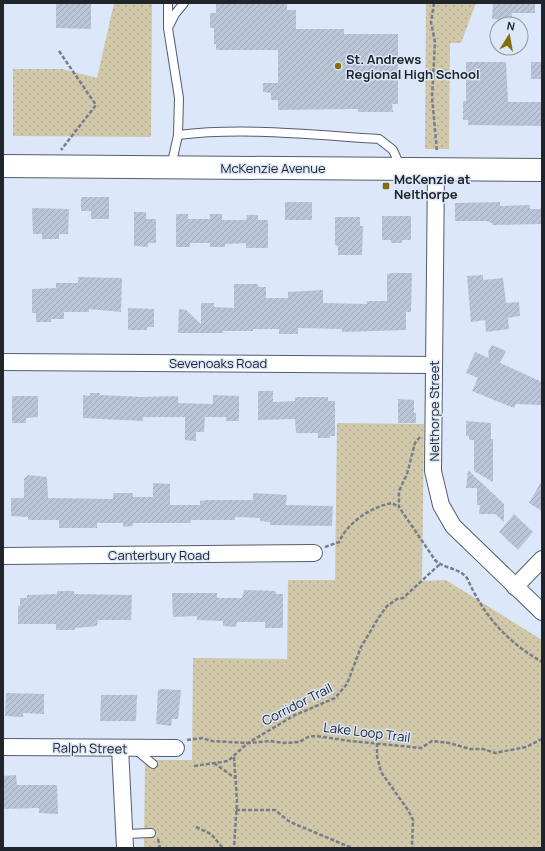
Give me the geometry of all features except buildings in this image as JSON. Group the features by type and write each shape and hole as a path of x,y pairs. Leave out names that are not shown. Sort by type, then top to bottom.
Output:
{"main road":[{"name":"McKenzie Avenue","path":"3,166 542,170"}],"street":[{"name":"Nelthorpe Street","path":"436,169 434,470 441,505 453,526 542,612"},
{"name":"Sevenoaks Road","path":"3,362 434,365"},
{"name":"Canterbury Road","path":"3,556 314,553"},
{"path":"515,587 542,559"},
{"name":"Ralph Street","path":"3,747 176,748"},
{"path":"125,841 127,748"}],"lane":[{"path":"168,3 168,28 178,98 178,136 170,168"},
{"path":"168,28 175,14 184,3"},
{"path":"178,136 206,132 259,132 379,139 393,150 401,168"},
{"path":"127,748 153,764"},
{"path":"125,841 154,835"}],"path":[{"path":"434,3 431,22 435,42 432,97 436,169"},
{"path":"49,166 96,105 58,51"},
{"path":"399,507 399,491 407,474 415,443 426,431 434,430"},
{"path":"314,553 339,542 346,529 374,508 392,503 399,507 430,555 440,564 463,573 494,625 525,652 542,662"},
{"name":"Corridor Trail","path":"248,743 293,716 300,714 311,707 328,702 342,692 347,684 361,648 387,606 397,599 403,598 440,564"},
{"name":"Lake Loop Trail","path":"176,748 183,742 202,738 212,741 241,743 270,741 284,743 299,742 308,737 316,736 421,748 432,741 449,743 470,749 483,749 495,753 526,747 542,738"},
{"path":"194,766 228,760 234,757 248,743"},
{"path":"378,744 377,756 381,772 408,810 413,820 412,848"},
{"path":"234,757 236,810 234,848"},
{"path":"214,763 235,778"},
{"path":"236,810 274,810 290,822 352,848"},
{"path":"196,827 211,834 222,848"},
{"path":"154,835 160,848"}],"shaded area":[{"path":"114,3 152,3 151,137 13,136 13,69 62,69 97,78"},
{"path":"426,3 476,3 461,43 450,43 449,149 425,149"},
{"path":"337,423 424,424 422,581 446,580 542,640 542,848 144,848 145,760 192,760 193,658 287,659 288,580 335,580"}],"place":[{"name":"St. Andrews Regional High School","path":"338,66"},
{"name":"McKenzie at Nelthorpe","path":"386,186"}]}
